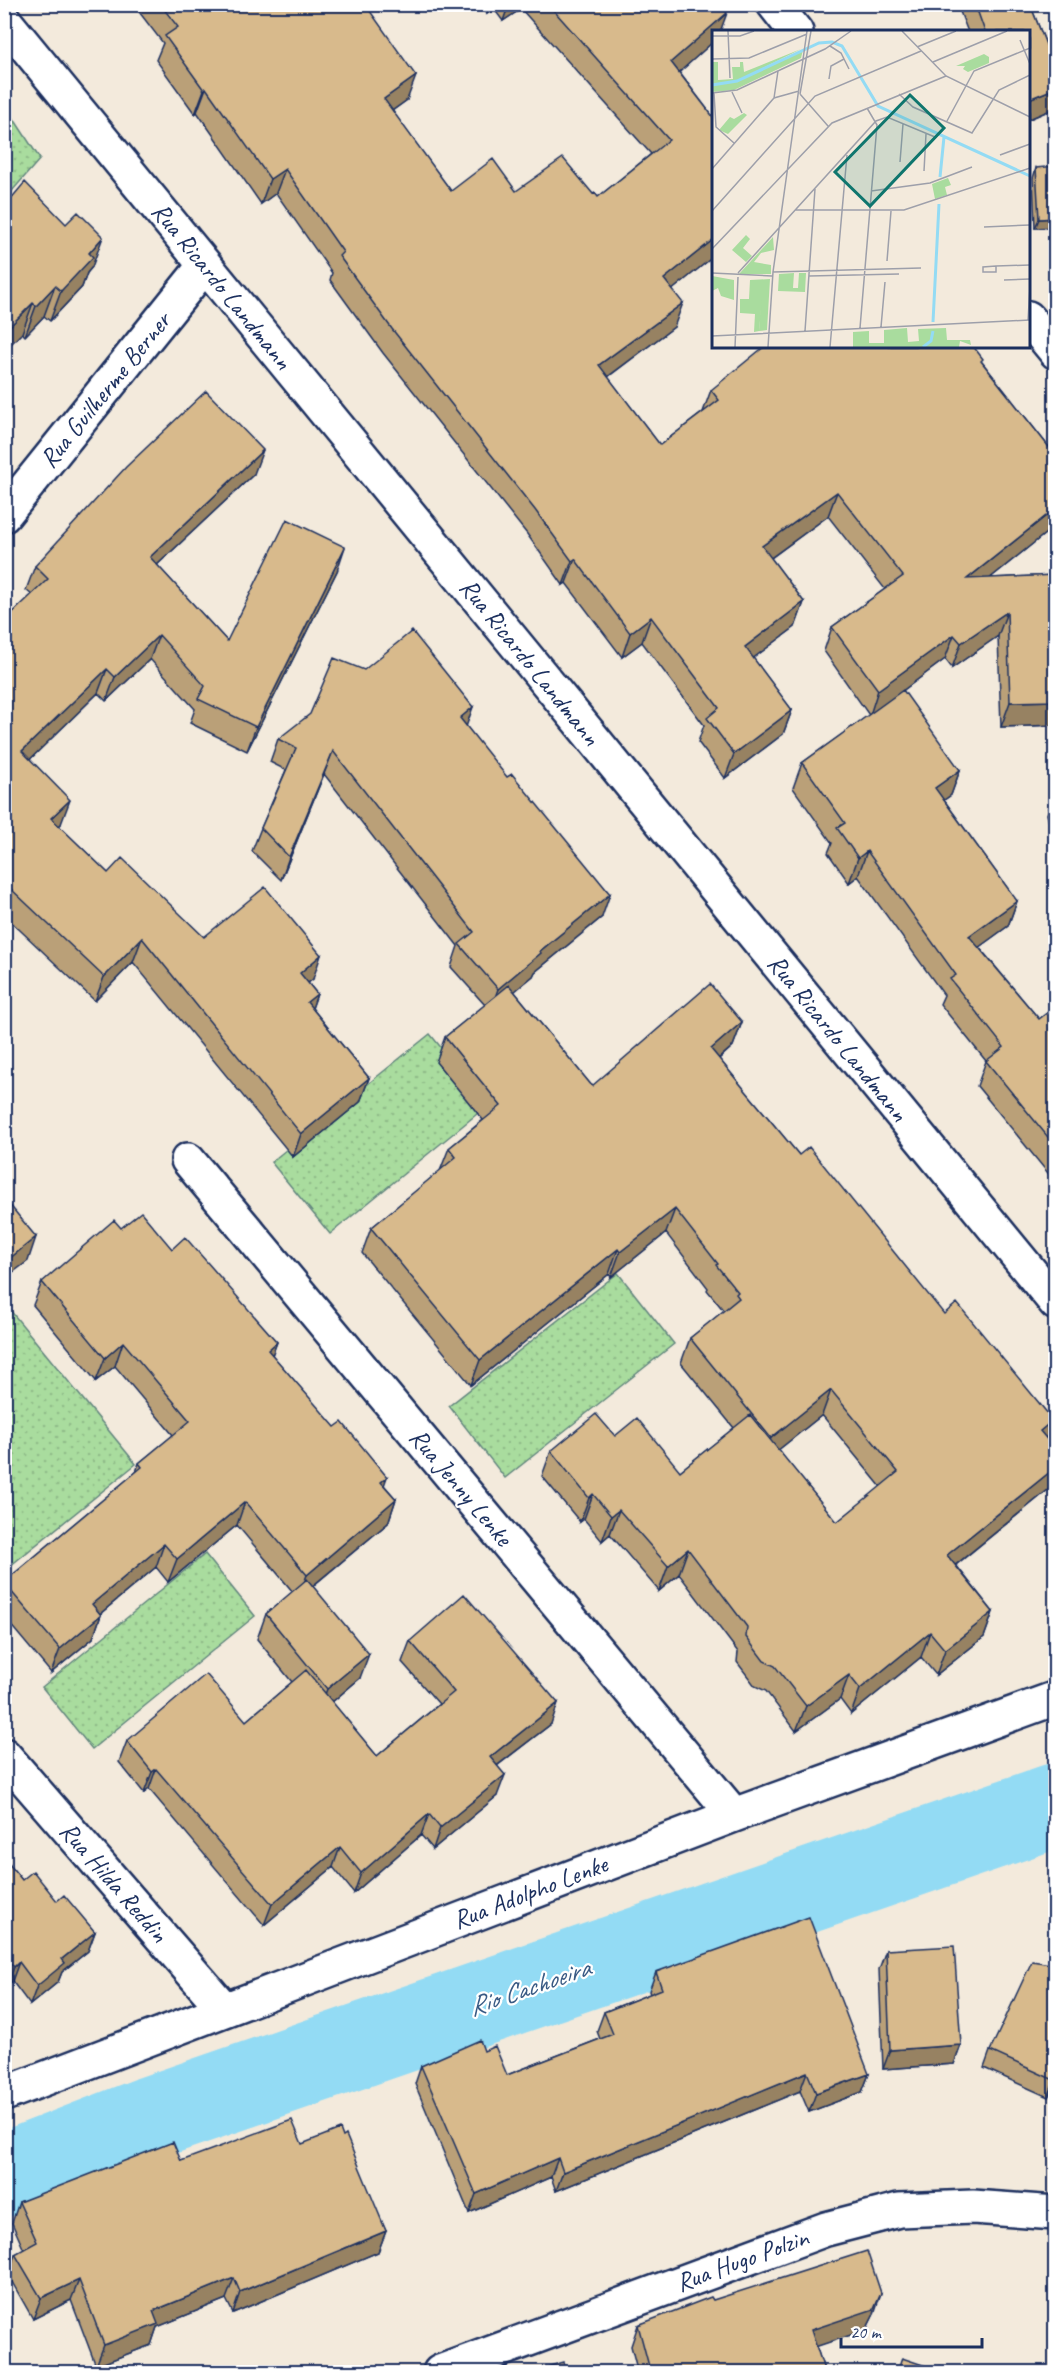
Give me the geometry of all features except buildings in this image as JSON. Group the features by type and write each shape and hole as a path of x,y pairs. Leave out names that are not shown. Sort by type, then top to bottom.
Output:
{"street":[{"path":"774,4 794,30"},
{"name":"Rua Ricardo Landmann","path":"4,20 1056,1303"},
{"name":"Rua Guilherme Berner","path":"4,515 205,265"},
{"path":"1030,319 1056,352"},
{"name":"Rua Jenny Lenke","path":"188,1160 734,1815"},
{"name":"Rua Adolpho Lenke","path":"7,2093 734,1815 1056,1698"},
{"name":"Rua Hilda Reddin","path":"4,1755 224,2009"},
{"name":"Rua Hugo Polzin","path":"440,2373 826,2229 899,2210 973,2207 1056,2213"}],"green space":[{"path":"5,105 40,159 4,199"},
{"path":"430,1034 488,1105 330,1234 271,1162"},
{"path":"618,1273 674,1344 505,1478 449,1406"},
{"path":"5,1304 136,1464 4,1570"},
{"path":"205,1554 255,1616 92,1749 42,1687"}],"waterway":[{"name":"Rio Cachoeira","path":"4,2175 150,2118 1056,1805"}]}
